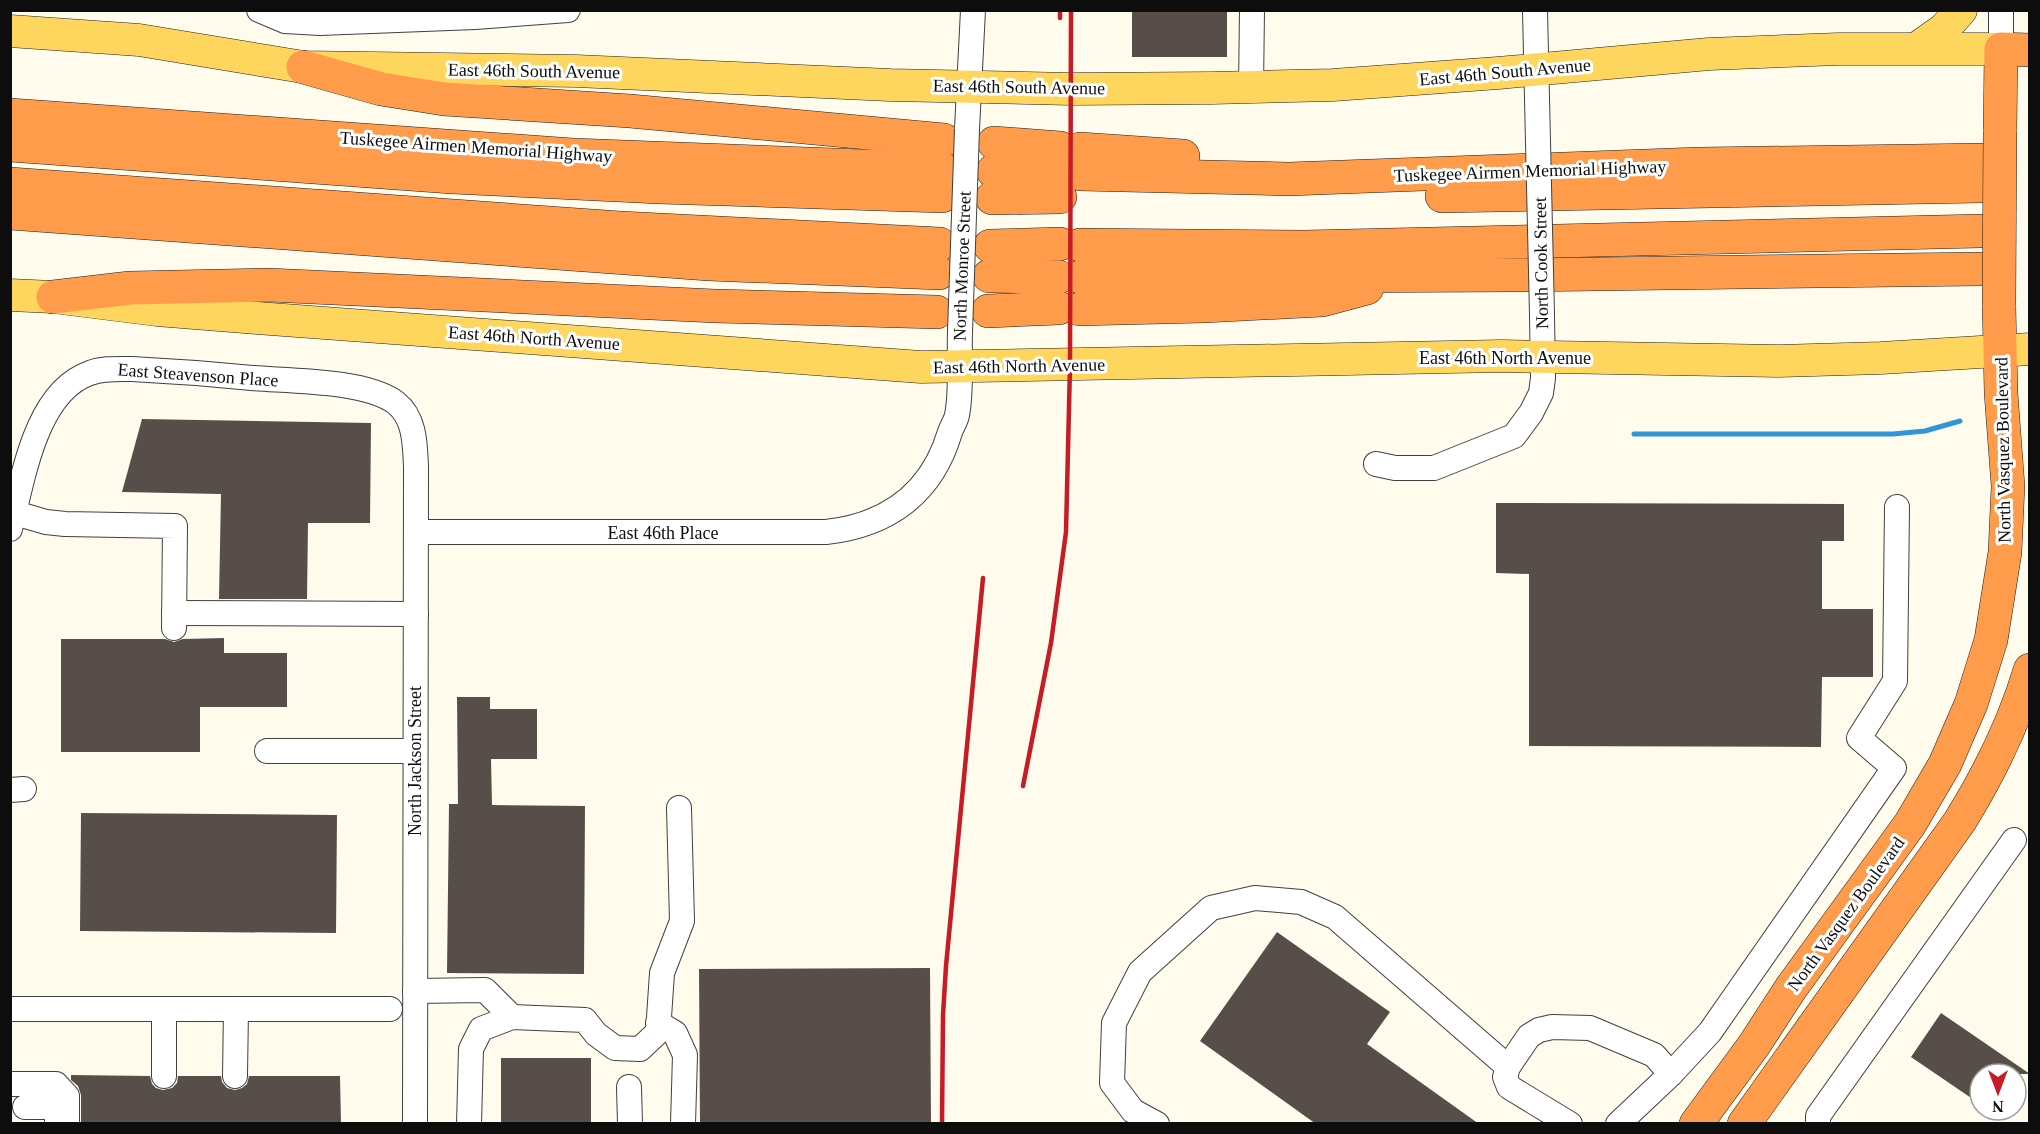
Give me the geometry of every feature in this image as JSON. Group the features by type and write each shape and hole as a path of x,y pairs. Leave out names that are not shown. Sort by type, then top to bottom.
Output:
{"highway":[{"name":"North Vasquez Boulevard","path":"1696,1124 1910,824 1946,764 1959,734 1991,640 2005,552 2008,486 2001,393 2015,350 1999,305 2000,132 2015,49"},
{"path":"303,67 381,89 444,99 630,111 968,164"},
{"name":"Tuskegee Airmen Memorial Highway","path":"10,115 573,155 968,164 1070,173 1513,195 1981,173 1699,165 1289,179 1070,173"},
{"path":"10,145 452,177 659,187 968,164"},
{"path":"10,184 631,229 939,258 709,264 10,213"},
{"path":"1980,231 1305,247 1070,244 990,261 1069,293 1204,306 1322,300 1418,275 1980,269"},
{"path":"53,297 130,288 269,285 715,306 949,322"},
{"path":"988,312 1069,293"},
{"path":"1744,1124 1960,821 1991,767 2026,689"}],"main road":[{"path":"37,10 89,36"},
{"path":"1917,48 1944,29 1961,10"},
{"name":"East 46th South Avenue","path":"10,31 175,45 303,67 576,71 969,87 1251,88 1374,83 1708,54 1828,49 2015,49"},
{"name":"East 46th North Avenue","path":"10,295 53,297 157,310 257,318 912,367 959,368 1543,356 1779,361 2015,350"}],"street":[{"path":"259,10 278,19 299,23 405,15 568,10"},
{"name":"North Monroe Street","path":"904,504 931,476 947,445 957,416 959,368 949,322 968,164 973,10"},
{"path":"1251,88 1252,10"},
{"name":"North Cook Street","path":"1376,464 1395,468 1434,468 1514,436 1537,404 1542,386 1543,356 1535,10"},
{"path":"2001,10 2015,49"},
{"name":"East Steavenson Place","path":"13,521 31,452 42,422 52,405 70,385 91,373 103,370 132,369 323,383 360,388 386,397 396,404"},
{"name":"North Jackson Street","path":"396,404 408,418 416,445 415,1124"},
{"name":"East 46th Place","path":"416,532 826,532 855,527 875,520 904,504"},
{"path":"1618,1124 1671,1074 1710,1032 1894,768 1859,738 1895,681 1897,507"},
{"path":"13,521 176,526 174,620 416,614"},
{"path":"267,751 416,751"},
{"path":"470,1124 471,1049 481,1029 512,1017 585,1020 597,1034 615,1048 640,1049 658,1032 662,973 682,921 680,808"},
{"path":"1818,1124 1818,1116 2014,840"},
{"path":"1157,1124 1133,1111 1112,1083 1114,1023 1140,972 1211,908 1255,898 1301,902 1335,916 1508,1067"},
{"path":"415,991 485,990 512,1017"},
{"path":"10,1009 390,1009"},
{"path":"164,1009 164,1076"},
{"path":"235,1076 236,1009"},
{"path":"658,1023 675,1033 685,1055 683,1124"},
{"path":"1570,1124 1509,1088 1505,1077 1508,1067 1529,1036 1539,1030 1552,1027 1590,1028 1654,1055 1671,1074"},
{"path":"20,1096 56,1084 67,1096 67,1124"},
{"path":"629,1087 630,1124"},
{"path":"20,1096 54,1113"}],"building":[{"path":"1132,10 1227,10 1227,57 1132,57"},
{"path":"142,419 371,423 370,523 308,523 307,599 219,599 221,494 122,492"},
{"path":"1496,503 1844,504 1844,541 1822,541 1822,609 1873,609 1873,677 1822,677 1821,747 1529,746 1529,574 1496,573"},
{"path":"224,638 224,653 287,653 287,707 200,707 200,752 61,752 61,639 165,639 174,642 183,639"},
{"path":"457,697 490,697 490,709 537,709 537,759 491,759 492,805 585,806 584,974 447,973 449,804 458,804"},
{"path":"81,813 337,815 336,933 80,931"},
{"path":"1277,932 1390,1012 1367,1044 1479,1124 1316,1124 1200,1041"},
{"path":"930,968 931,1124 700,1124 699,969"},
{"path":"1941,1013 2012,1062 1968,1062 1968,1096 1911,1057"},
{"path":"501,1058 591,1058 591,1124 501,1124"},
{"path":"71,1075 150,1076 152,1084 163,1090 172,1088 177,1083 178,1076 221,1076 227,1088 235,1090 247,1084 249,1076 340,1076 341,1124 81,1124 81,1095 78,1086 71,1080"}],"waterway":[{"path":"1634,434 1893,434 1925,431 1960,421"}],"tunnel":[{"path":"1981,160 2030,160"},
{"path":"1981,186 2030,185"},
{"path":"1980,231 2030,230"},
{"path":"1980,269 2030,268"}],"railway":[{"path":"1060,10 1060,18"},
{"path":"1023,786 1051,643 1066,532 1070,366 1071,10"},
{"path":"942,1124 946,966 983,578"}]}
